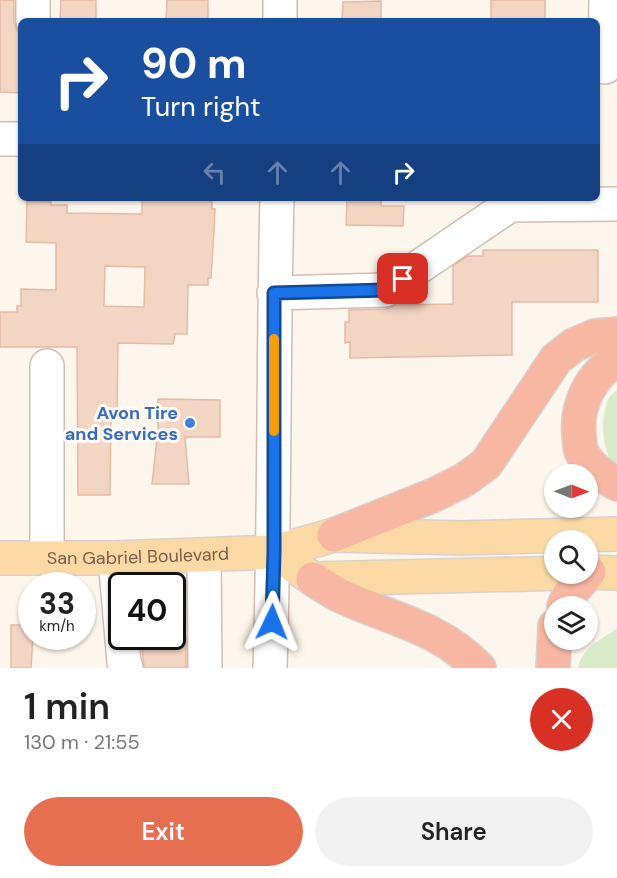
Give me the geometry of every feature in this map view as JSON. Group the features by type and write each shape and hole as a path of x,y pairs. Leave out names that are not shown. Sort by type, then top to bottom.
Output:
{"highway":[{"path":"334,535 434,495 464,480 486,464 556,359 574,345 595,336 617,334"},
{"path":"617,360 606,366 591,383 582,404 578,428 581,452 593,467 617,484"},
{"path":"313,579 340,596 396,616 442,639 465,654 479,668"},
{"path":"569,596 578,584"},
{"path":"553,668 554,650"}],"main road":[{"name":"San Gabriel Boulevard","path":"0,558 115,558 274,552 334,535 461,538 617,534"},
{"path":"274,552 313,579 544,574"},
{"path":"598,573 617,573"}],"street":[{"path":"33,0 33,18"},
{"path":"280,0 280,18"},
{"path":"605,67 606,0"},
{"path":"0,139 18,139"},
{"path":"270,668 274,552 276,201"},
{"path":"274,293 385,290 510,205 617,204"},
{"path":"47,366 47,558"},
{"path":"204,556 205,668"},
{"path":"115,558 123,662 126,668"}],"green space":[{"path":"617,390 617,467 608,454 603,426 605,408 610,396"},
{"path":"617,629 617,668 578,668 588,650 598,650 599,640"}],"building":[{"path":"0,0 14,0 14,22 18,31 18,93 0,92"},
{"path":"61,0 96,0 96,18 60,18"},
{"path":"167,0 208,0 208,18 166,18"},
{"path":"491,0 545,0 545,18 491,18"},
{"path":"381,1 381,18 342,18 343,2"},
{"path":"27,201 67,205 67,213 142,214 142,201 212,201 212,209 215,209 211,278 208,278 208,285 188,285 187,334 175,334 173,344 118,343 117,415 111,415 110,495 78,495 77,347 0,347 0,312 17,312 17,306 21,306 21,289 56,290 56,243 26,242","holes":["105,266 145,267 144,307 104,306"]},
{"path":"347,201 381,201 381,206 404,206 403,226 346,225"},
{"path":"483,250 598,250 598,302 512,302 512,355 350,358 350,342 345,343 345,322 349,322 349,310 386,309 396,305 453,304 453,266 468,256 483,256"},
{"path":"158,399 220,400 220,437 185,437 189,484 152,484 158,430"},
{"path":"11,625 18,625 18,650 32,650 31,668 11,668"},
{"path":"142,650 186,650 186,668 144,668"}],"slow traffic":[{"path":"274,339 274,431"}],"place":[{"name":"Avon Tire and Services","path":"190,423"}],"route":[{"path":"272,622 274,293 385,290 403,279"}]}
